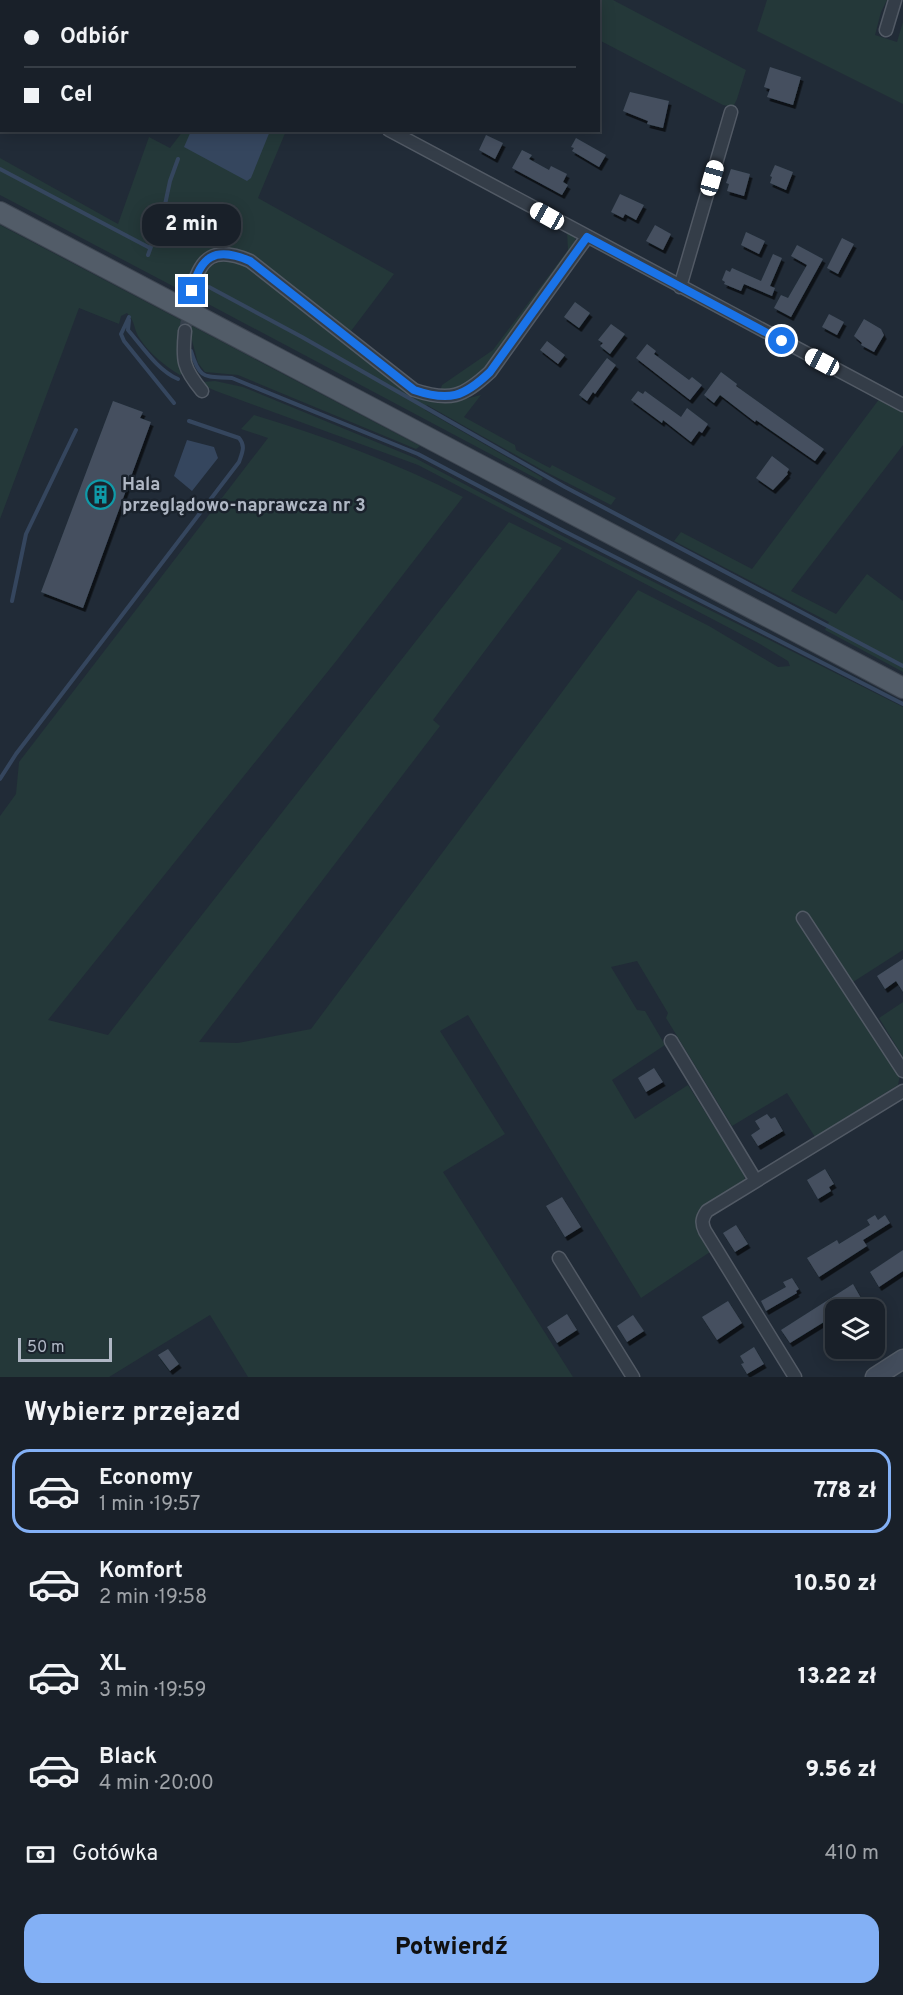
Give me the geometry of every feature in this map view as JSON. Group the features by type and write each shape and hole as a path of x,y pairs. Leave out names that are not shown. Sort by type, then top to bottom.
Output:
{"main road":[{"path":"0,212 903,688"},
{"path":"875,1377 903,1359"}],"street":[{"path":"886,30 895,0"},
{"path":"681,287 731,112"},
{"path":"393,132 903,405"},
{"path":"192,291 199,269 210,258 217,255 242,257 414,390 433,396 454,396 472,388 490,372 587,237"},
{"path":"185,331 183,363 193,381 202,391"},
{"path":"803,918 903,1071"},
{"path":"671,1041 756,1181"},
{"path":"795,1377 703,1226 703,1216 707,1211 903,1091"},
{"path":"559,1258 633,1377"}],"green space":[{"path":"600,0 613,0 746,70 733,107 723,105 600,41"},
{"path":"767,0 887,0 875,35 897,42 903,22 903,104 757,31"},
{"path":"182,132 286,132 258,198 394,274 348,335 243,251 218,248 204,253 193,267 186,293 0,195 0,158 118,224 149,137 170,148"},
{"path":"0,225 420,446 416,449 238,375 205,372 198,363 190,333 180,334 177,359 183,373 180,375 148,349 127,313 121,316 119,324 79,308 0,519"},
{"path":"567,232 575,236 575,246 488,365 465,387 439,394 442,385 493,350 568,250"},
{"path":"224,260 234,260 248,265 416,397 433,401 448,401 481,395 464,417 515,445 516,450 550,468 552,465 616,498 611,505 546,472 427,405 425,410 543,478 541,481 197,298 203,274 210,267"},
{"path":"215,381 243,387 415,458 570,540 903,707 903,950 853,982 809,916 798,917 900,1075 898,1085 815,1137 787,1093 732,1126 666,1018 668,1013 637,961 611,967 637,1010 645,1011 665,1045 612,1080 635,1119 688,1085 745,1175 744,1182 706,1206 713,1250 641,1298 468,1015 440,1031 505,1134 443,1172 573,1377 248,1377 210,1315 109,1377 0,1377 0,816 16,794 19,762 268,438 241,429 254,415 360,451 463,497 337,660 48,1020 108,1035 509,522 562,548 433,720 440,726 199,1042 238,1043 311,1029 638,590 709,626 778,667 790,666 788,661 760,644 418,465 216,391 204,386 202,382"},
{"path":"880,398 903,410 903,445 791,591 836,614 867,574 903,601 903,672 825,630 829,622 674,541 681,532 752,569"},
{"path":"903,1002 903,1057 879,1018"}],"water":[{"path":"190,132 270,132 251,178 247,181 184,147"},
{"path":"187,440 214,447 218,458 192,491 174,476"}],"building":[{"path":"770,67 801,77 793,105 767,97 770,89 764,87"},
{"path":"630,92 669,101 663,128 647,124 648,121 623,111"},
{"path":"486,135 503,143 495,159 479,150"},
{"path":"576,138 606,155 599,167 572,151 574,148 571,147"},
{"path":"522,150 532,155 529,159 549,170 551,166 567,174 563,182 568,185 562,195 512,168"},
{"path":"775,165 793,172 786,190 770,183 772,177 770,176"},
{"path":"731,169 750,174 744,196 727,191 729,184 726,183"},
{"path":"620,194 644,205 636,220 625,214 623,218 611,212"},
{"path":"655,225 671,234 663,250 646,241"},
{"path":"746,232 765,241 759,254 741,245"},
{"path":"842,238 854,244 838,274 827,268"},
{"path":"797,245 823,259 791,317 774,308 781,295 788,298 807,265 791,256"},
{"path":"773,254 782,258 770,286 775,288 772,296 744,284 741,291 724,284 722,280 726,270 730,272 732,268 761,281"},
{"path":"575,302 590,313 579,328 564,317"},
{"path":"829,314 844,322 837,335 822,327"},
{"path":"864,319 881,329 884,335 874,352 861,345 862,343 854,336"},
{"path":"611,324 625,334 610,354 600,346 603,343 598,340"},
{"path":"547,341 565,355 558,364 540,350"},
{"path":"647,344 656,351 654,354 689,380 692,377 702,385 690,400 636,358"},
{"path":"607,358 616,365 595,394 593,392 587,401 579,395"},
{"path":"721,372 737,384 736,386 824,449 815,461 756,420 755,422 720,395 714,403 704,395"},
{"path":"638,391 643,394 645,391 681,417 687,408 708,424 702,433 699,431 691,442 663,420 662,423 631,400"},
{"name":"Hala przeglądowo-naprawcza nr 3","path":"113,401 143,412 140,418 151,422 83,608 41,592"},
{"path":"772,456 789,469 788,474 773,490 756,478"},
{"path":"903,959 903,992 896,981 885,989 877,976"},
{"path":"654,1068 663,1082 646,1092 638,1078"},
{"path":"767,1114 771,1119 775,1117 783,1131 758,1146 751,1135 760,1129 755,1121"},
{"path":"825,1169 834,1184 829,1187 831,1191 818,1199 807,1180"},
{"path":"562,1197 581,1227 565,1237 546,1206"},
{"path":"875,1215 878,1220 885,1215 890,1223 863,1240 867,1246 819,1277 807,1258 837,1240 839,1244 870,1225 867,1220"},
{"path":"736,1225 748,1244 735,1252 723,1233"},
{"path":"903,1250 903,1271 879,1287 870,1272"},
{"path":"792,1278 799,1289 797,1293 766,1311 761,1301 786,1287 783,1282"},
{"path":"853,1284 861,1298 859,1299 830,1299"},
{"path":"728,1301 742,1323 717,1340 702,1317"},
{"path":"825,1302 825,1321 790,1343 781,1330"},
{"path":"567,1314 577,1330 557,1343 547,1327"},
{"path":"633,1315 644,1331 627,1342 617,1326"},
{"path":"754,1347 764,1364 747,1374 741,1364 744,1363 740,1356"},
{"path":"168,1349 179,1364 170,1371 158,1355"}],"waterway":[{"path":"148,255 163,214 170,181 178,159"},
{"path":"0,169 150,248"},
{"path":"209,287 302,337 565,487 903,666"},
{"path":"129,317 121,334 124,341 174,403"},
{"path":"129,320 128,330 157,364 178,379"},
{"path":"191,351 197,368 205,375 232,378 418,454 903,704"},
{"path":"0,779 16,754 239,462 243,447 239,438 189,421"},
{"path":"12,601 26,534 76,430"}],"tunnel":[{"path":"185,331 192,291"}],"place":[{"name":"Hala przeglądowo-naprawcza nr 3","path":"101,495"}],"route":[{"path":"192,291 199,269 210,258 217,255 242,257 414,390 433,396 454,396 472,388 490,372 587,237 782,341"}]}
